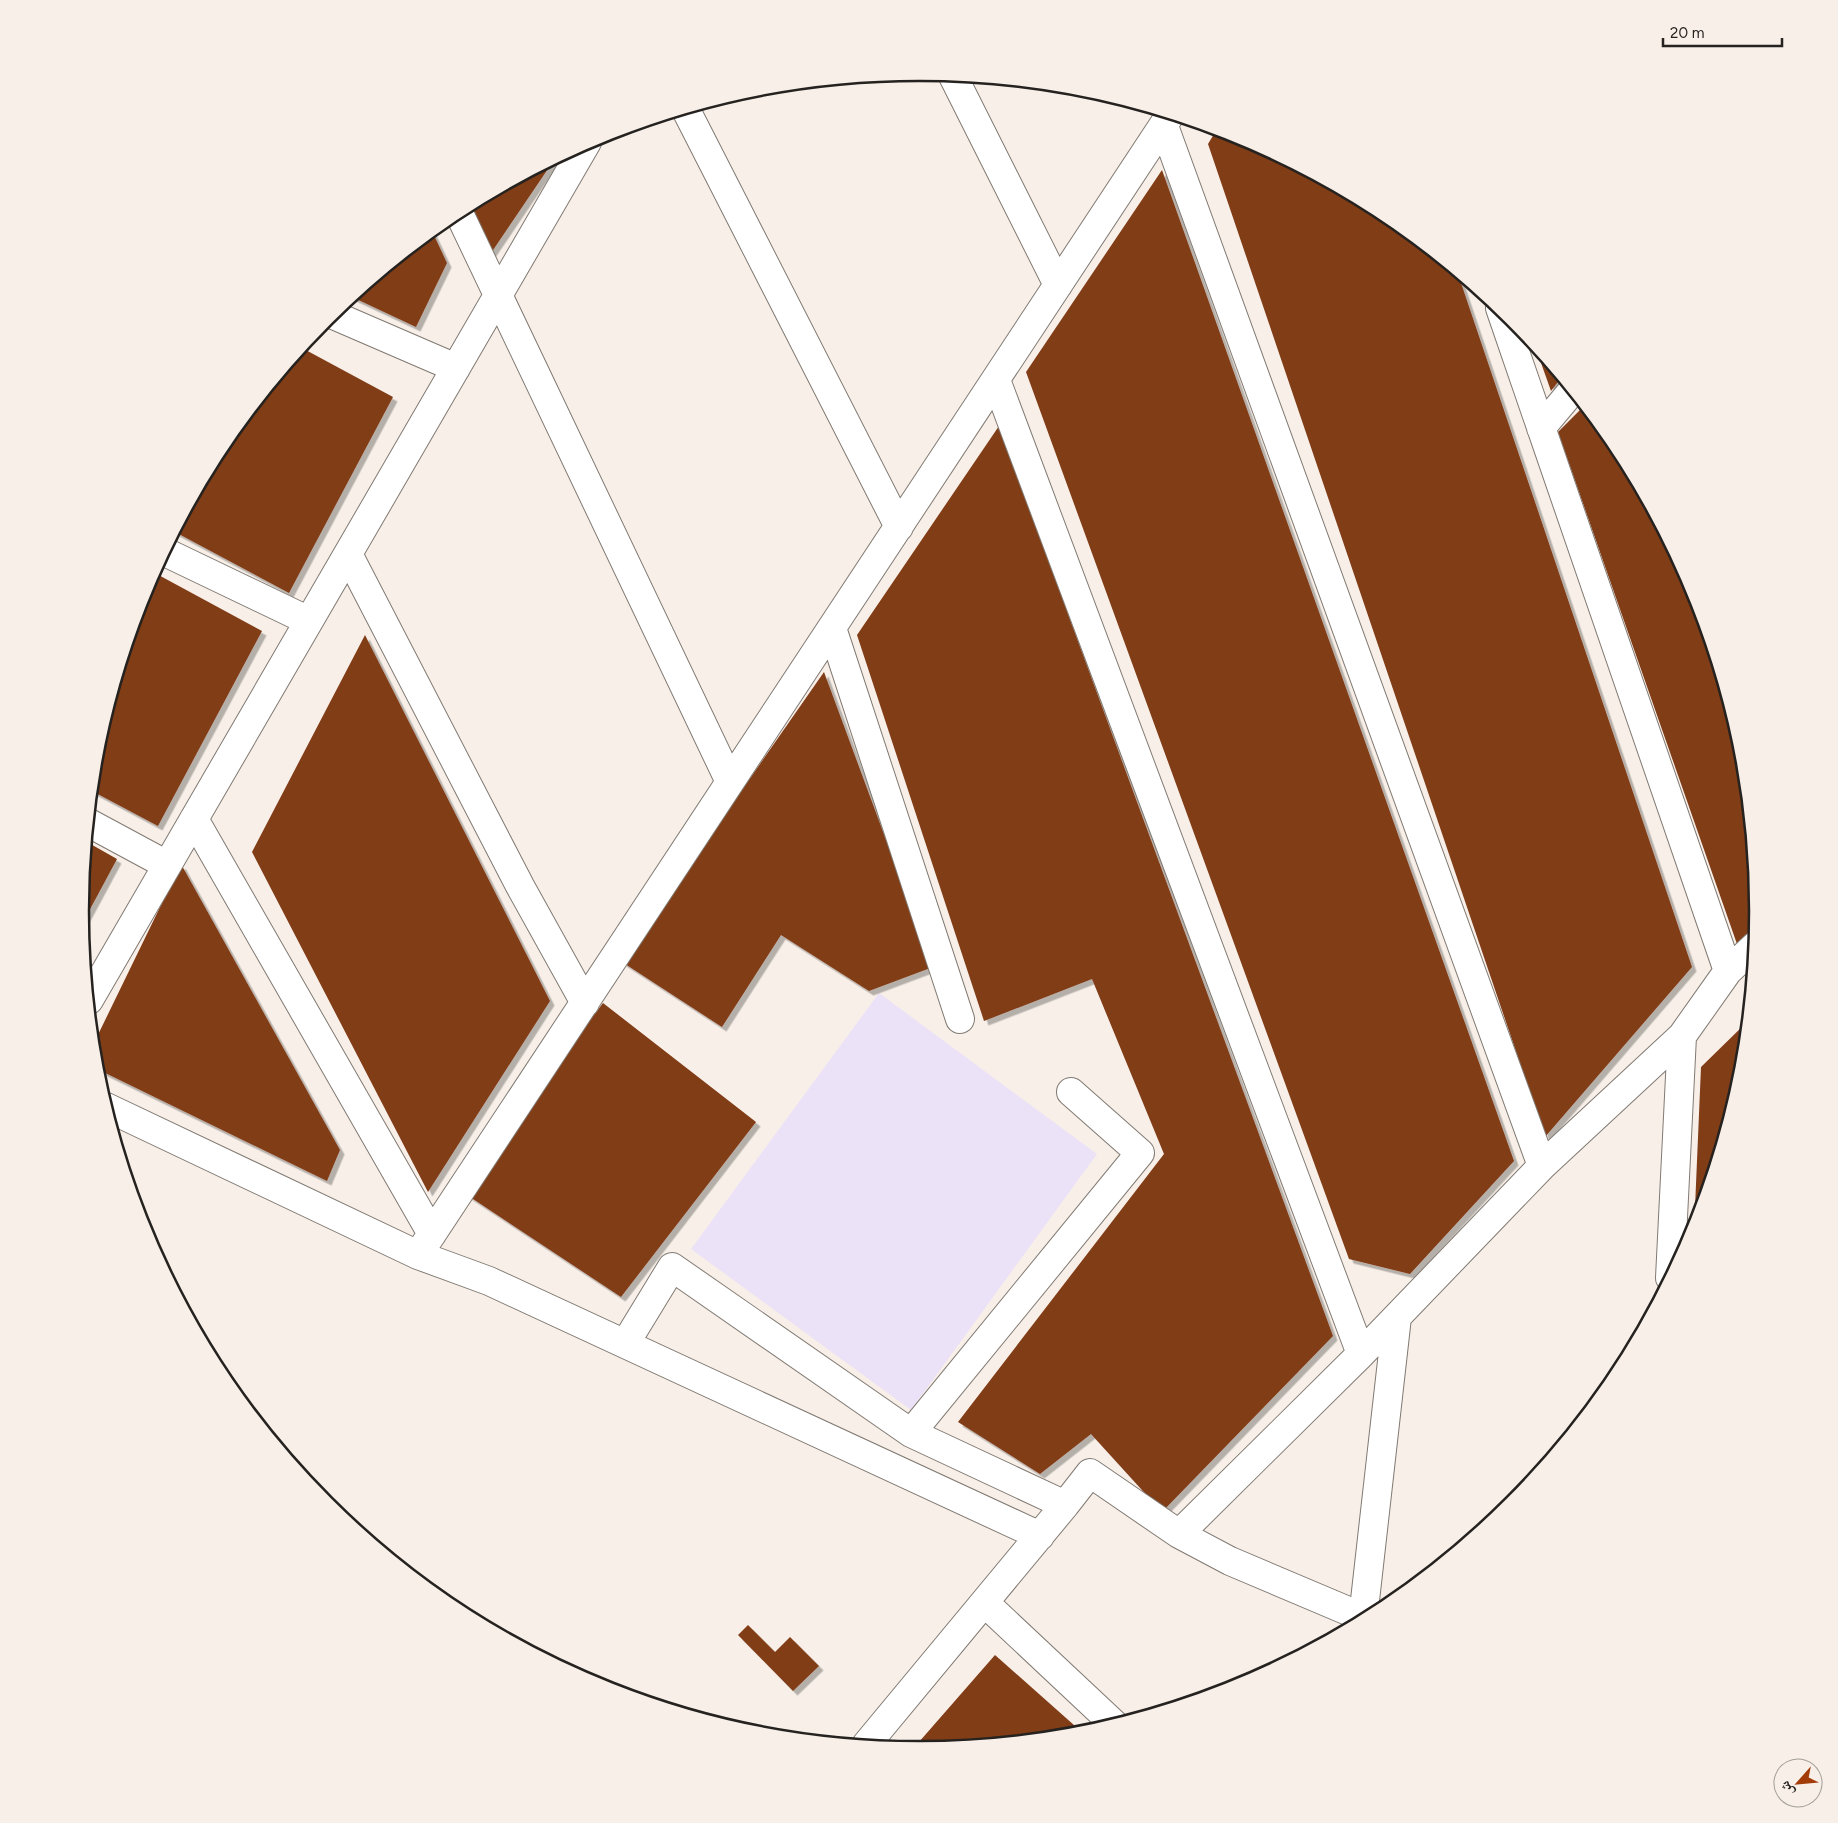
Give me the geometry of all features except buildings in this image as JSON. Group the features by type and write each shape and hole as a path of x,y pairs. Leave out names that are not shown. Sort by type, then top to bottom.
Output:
{"street":[{"path":"956,82 1058,285"},
{"path":"688,115 899,527"},
{"path":"425,1244 1167,120"},
{"path":"1167,120 1542,1166"},
{"path":"93,992 579,154"},
{"path":"462,219 730,782"},
{"path":"339,317 456,368"},
{"path":"1505,323 1728,971"},
{"path":"996,380 1361,1354"},
{"path":"1541,428 1569,395"},
{"path":"348,554 520,886 584,1003"},
{"path":"169,555 309,621"},
{"path":"832,628 960,1019"},
{"path":"194,819 425,1244"},
{"path":"94,826 167,864"},
{"path":"1179,1534 1361,1354 1542,1166 1682,1036 1728,971 1747,953"},
{"path":"1671,1264 1682,1036"},
{"path":"911,1433 1140,1153 1070,1092"},
{"path":"113,1109 425,1244 489,1281 1040,1536"},
{"path":"625,1344 672,1267 911,1433 1065,1505"},
{"path":"1366,1611 1397,1317"},
{"path":"870,1740 1090,1473 1179,1534 1230,1561 1359,1615"},
{"path":"984,1603 1110,1719"}],"shaded area":[{"path":"879,993 1097,1154 911,1410 691,1249"}]}
